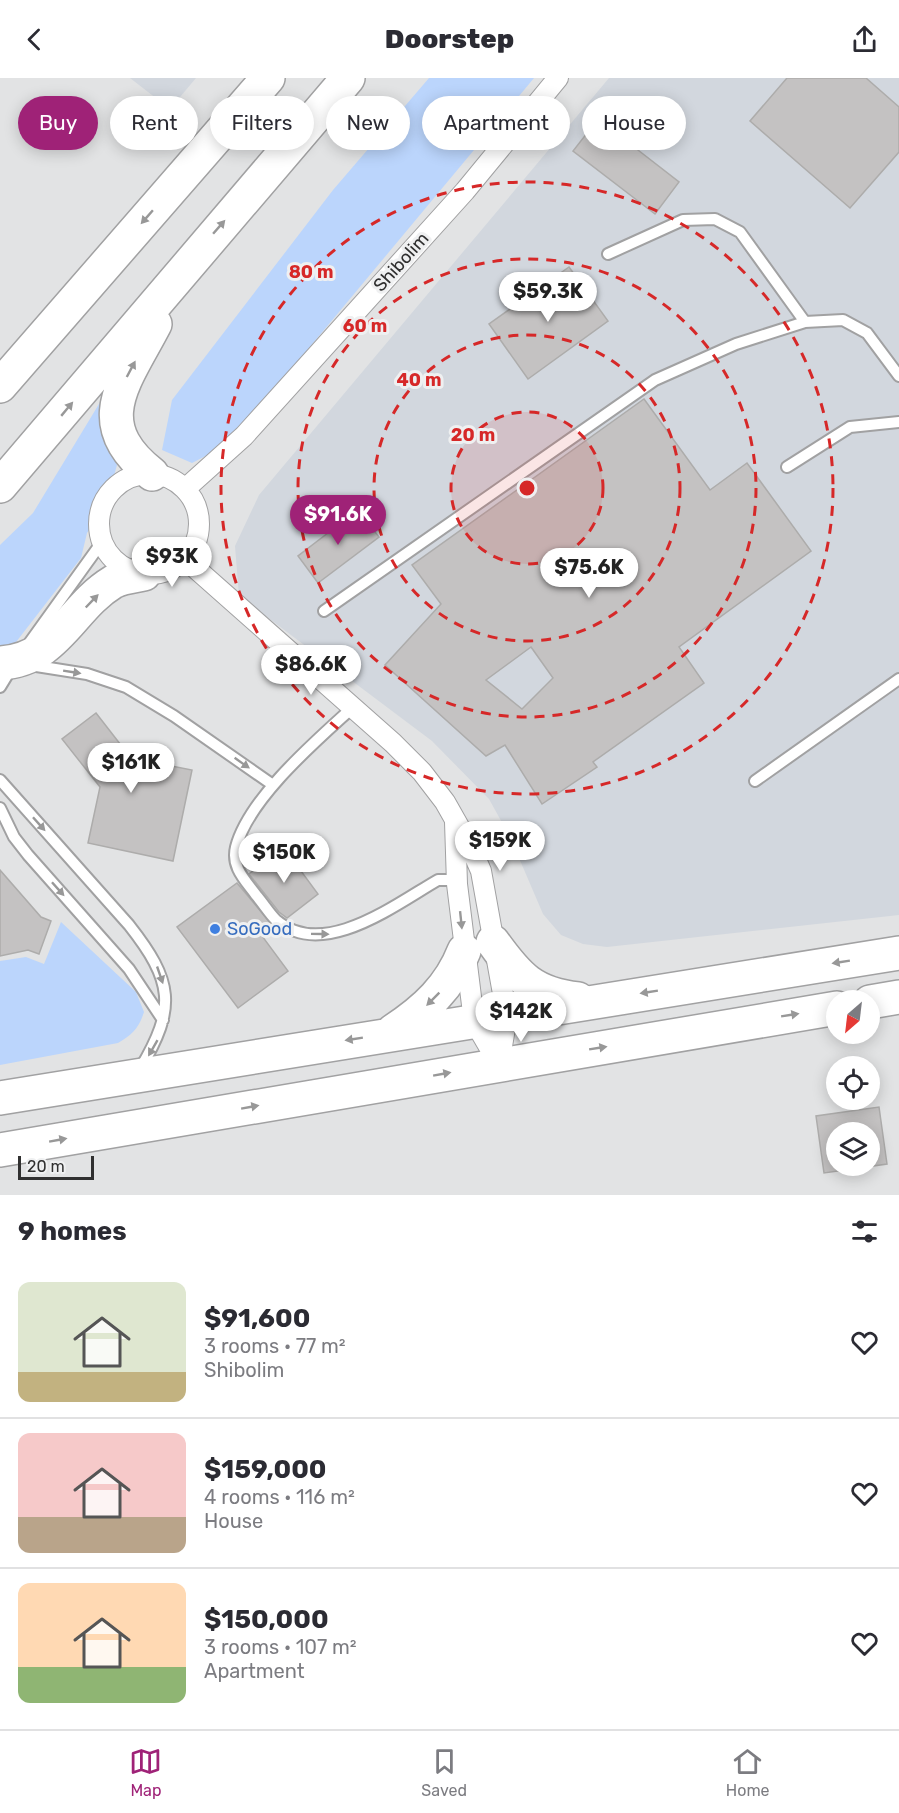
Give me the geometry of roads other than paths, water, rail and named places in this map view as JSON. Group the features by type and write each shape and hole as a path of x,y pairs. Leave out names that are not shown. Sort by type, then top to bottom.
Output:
{"highway":[{"path":"0,386 268,78"},
{"path":"0,486 30,454 186,266 348,78"},
{"path":"152,474 137,462 119,436 115,422 117,403 124,383 186,266"},
{"path":"5,671 57,639 97,595 115,581 144,574"},
{"path":"388,1034 408,1021 442,990 479,946 511,967 537,989 560,997 592,1001"},
{"path":"0,1098 137,1074 899,953"},
{"path":"880,1000 899,997"},
{"path":"0,1150 826,1010"}],"street":[{"name":"Shibolim","path":"185,489 244,436 465,191 558,78"},
{"path":"152,474 173,480 185,489 194,502 199,516 199,532 194,547 184,559 159,573 144,574 117,563 102,542 99,517 109,494 129,478 152,474"},
{"path":"184,559 422,772 455,819 480,871 479,946 474,1021 499,1064"},
{"path":"455,819 457,884 507,1016 499,1064"}],"lane":[{"path":"608,254 683,220 715,219 740,232 805,322"},
{"path":"324,611 655,380 736,344 805,322 843,320 867,333 899,376"},
{"path":"787,467 850,427 899,422"},
{"path":"5,671 102,542"},
{"path":"5,671 87,674 126,687 174,716 273,786"},
{"path":"754,781 899,679"},
{"path":"352,708 296,760 273,786 248,822 236,846 235,858 238,872 277,920 303,933 330,934 362,924 438,880 450,880 457,884"},
{"path":"0,780 149,950 162,980 164,1020 159,1037 137,1074"},
{"path":"0,808 14,837 129,969 145,989 164,1020"},
{"path":"0,1088 35,1092"}],"place":[{"name":"SoGood","path":"215,929"}]}
